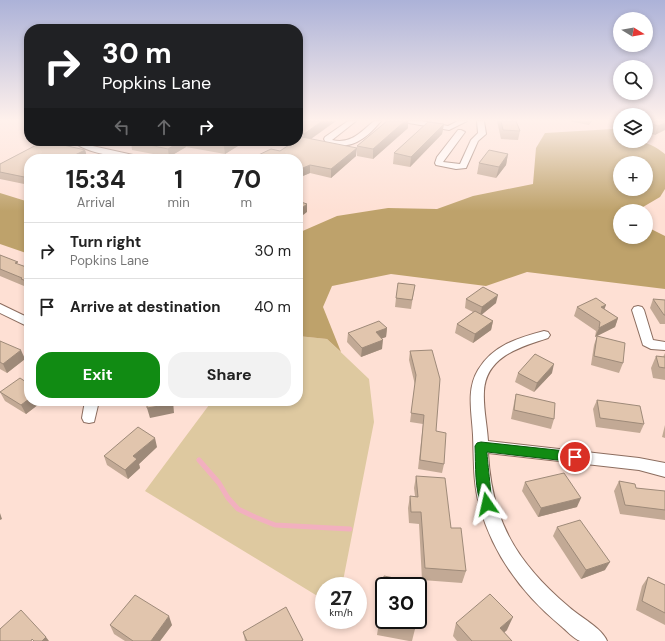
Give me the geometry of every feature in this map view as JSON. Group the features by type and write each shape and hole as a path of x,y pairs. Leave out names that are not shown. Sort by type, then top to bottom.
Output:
{"street":[{"path":"104,151 119,154"},
{"path":"446,151 440,159 439,163 456,167 463,166 470,151"},
{"path":"0,308 24,320"},
{"path":"638,310 647,342 665,346"},
{"path":"544,335 510,346 494,359 482,375 477,392 483,484 487,504 496,530 511,557 534,587 559,612 597,641"},
{"path":"89,418 91,406"},
{"path":"481,446 638,464 665,470"}],"shaded area":[{"path":"536,151 660,151 665,154 665,189 660,197 648,204 613,204 613,244 653,244 653,230 665,236 665,289 527,272 486,286 391,274 332,286 323,307 341,352 327,339 303,337 303,231 337,216 388,208 437,209 473,196 533,184"},
{"path":"0,193 24,200 24,252 0,244"},
{"path":"303,337 327,339 369,379 374,422 344,577 315,577 315,595 145,491 208,406 303,406"}],"building":[{"path":"25,151 83,151 77,154 24,154 24,177 0,172 0,164"},
{"path":"267,151 353,151 331,169 310,165 303,168 303,154 260,154"},
{"path":"396,151 417,151 411,157 394,153"},
{"path":"488,151 508,154 499,167 479,163"},
{"path":"0,255 18,262 15,263 24,266 24,280 21,279 22,278 0,269"},
{"path":"398,283 415,285 412,300 396,298"},
{"path":"483,287 498,295 482,307 466,299"},
{"path":"596,298 606,305 601,307 618,318 599,328 600,322 577,307"},
{"path":"653,299 665,300 665,315 664,315"},
{"path":"475,311 493,321 475,334 457,324"},
{"path":"379,321 387,328 376,332 383,340 362,348 348,333"},
{"path":"597,336 625,343 623,363 594,356"},
{"path":"0,341 21,350 3,364 0,362"},
{"path":"432,350 440,379 436,431 446,433 444,464 420,460 424,415 411,413 416,375 410,351"},
{"path":"535,354 554,364 537,383 518,373"},
{"path":"656,356 665,357 665,368 659,367"},
{"path":"20,378 24,381 24,403 21,405 0,392"},
{"path":"516,394 555,403 554,419 514,410"},
{"path":"597,400 640,406 644,424 600,418"},
{"path":"147,406 160,406 147,408"},
{"path":"138,427 155,438 133,456 137,459 125,470 104,456"},
{"path":"564,473 581,498 541,508 525,482"},
{"path":"416,476 445,478 451,528 461,528 466,571 425,568 421,512 411,512 410,496 418,497"},
{"path":"619,481 635,484 636,488 665,491 665,510 625,505"},
{"path":"580,520 610,562 586,570 557,527"},
{"path":"648,577 665,585 665,613 642,601"},
{"path":"490,594 513,617 500,628 512,641 472,641 456,623"},
{"path":"135,595 169,616 151,641 133,641 110,625"},
{"path":"286,607 303,640 247,641 243,632"},
{"path":"21,610 46,637 42,641 34,641 32,639 31,641 0,641 0,629"}],"waterway":[{"path":"199,460 219,483 228,498 238,509 255,517 275,525 350,529"}],"route":[{"path":"487,504 483,484 481,446 575,457"}]}
